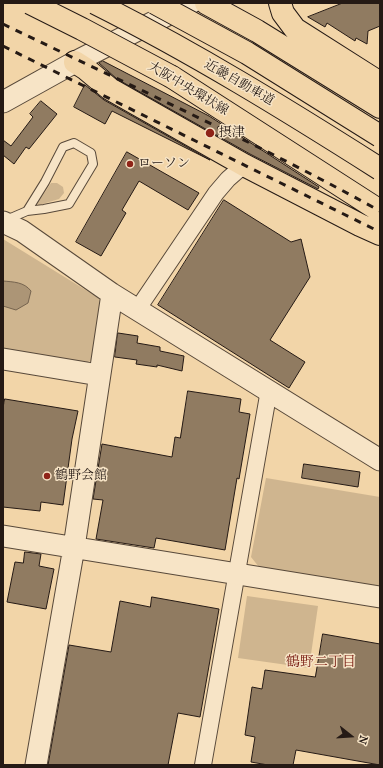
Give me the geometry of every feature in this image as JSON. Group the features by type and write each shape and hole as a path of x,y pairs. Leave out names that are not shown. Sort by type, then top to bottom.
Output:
{"main road":[{"name":"大阪中央環状線","path":"30,3 172,77 380,212"},
{"name":"近畿自動車道","path":"94,3 233,79 380,169"},
{"path":"155,3 247,53 380,136"},
{"path":"206,3 257,32 380,107"},
{"path":"280,3 283,13 295,29 380,83"},
{"path":"75,62 110,89 244,165 380,234"}],"street":[{"path":"3,102 75,62 191,3"},
{"path":"137,310 216,193 228,179 244,165"},
{"path":"3,221 22,232 137,310 269,390 380,460"},
{"path":"36,765 74,547 112,294"},
{"path":"3,359 99,375"},
{"path":"203,765 269,390"},
{"path":"3,536 380,597"}],"lane":[{"path":"3,221 26,211 69,204 93,164 91,153 74,143 63,147 45,182 26,211"}],"shaded area":[{"path":"51,183 57,183 63,187 64,193 59,199 39,205 37,204"},
{"path":"3,239 97,297 101,302 92,360 83,364 3,351"},
{"path":"3,281 18,283 28,288 31,291 28,303 16,310 3,306"},
{"path":"266,478 380,497 380,586 259,567 251,557"},
{"path":"247,596 318,606 309,668 238,658"}],"building":[{"path":"343,3 380,3 380,26 368,31 367,44 356,38 355,41 327,23 325,27 308,17"},
{"path":"103,61 209,116 319,187 318,189 250,154 117,79 99,63"},
{"path":"85,85 104,100 210,160 112,111 105,124 74,107"},
{"path":"41,101 57,114 29,149 26,147 14,164 3,155 3,140 11,146 33,117 30,114"},
{"path":"127,152 199,193 188,210 139,181 122,210 126,213 101,256 76,242"},
{"path":"224,200 291,242 301,239 310,277 270,340 305,362 289,388 158,305"},
{"path":"118,333 138,336 137,343 160,347 160,351 184,356 182,371 157,365 157,367 136,364 137,360 115,357"},
{"path":"188,391 241,399 239,412 250,414 239,479 237,478 225,550 156,538 154,548 96,539 103,500 93,499 102,444 172,457 175,437 180,438"},
{"path":"5,399 78,411 72,439 63,505 41,502 40,511 3,507 3,408"},
{"path":"304,464 360,472 358,487 302,478"},
{"path":"25,552 41,554 39,566 54,569 46,609 7,602 15,562 23,563"},
{"path":"152,597 219,609 200,717 178,713 168,765 48,765 69,645 111,652 120,601 150,607"},
{"path":"323,634 380,644 380,765 296,750 293,765 268,765 251,762 255,737 245,735 252,687 262,689 265,670 315,677"}],"railway":[{"path":"3,24 240,138 380,211"},
{"path":"3,46 380,232"}],"place":[{"name":"摂津","path":"210,133"},
{"name":"ローソン","path":"130,164"},
{"name":"鶴野会館","path":"47,476"}],"district":[{"name":"鶴野二丁目","path":"321,663"}]}
